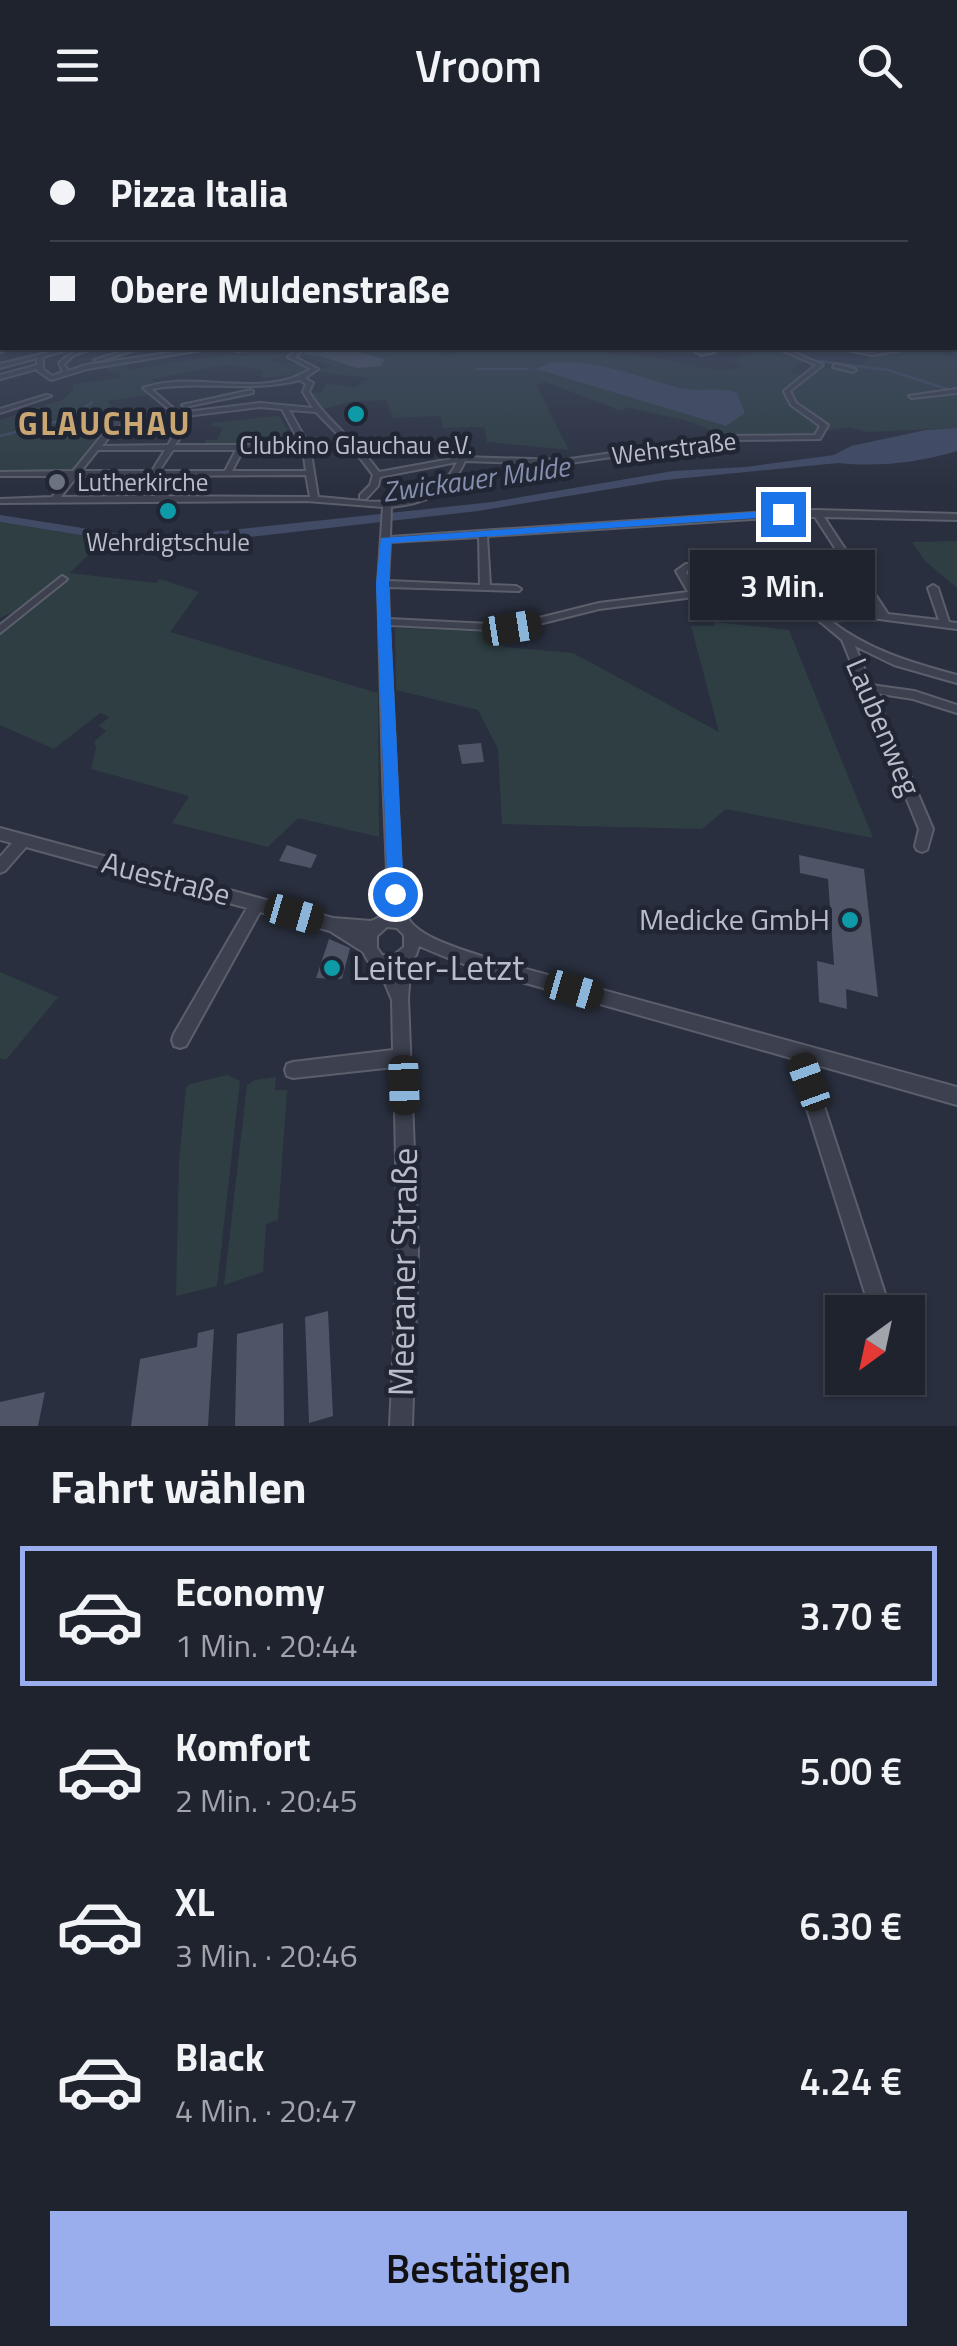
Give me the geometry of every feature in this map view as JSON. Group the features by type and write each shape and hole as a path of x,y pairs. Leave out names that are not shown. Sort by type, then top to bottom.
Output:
{"street":[{"path":"41,370 59,375 76,370"},
{"path":"59,370 59,375"},
{"path":"146,416 167,405 281,384 313,370"},
{"name":"Wehrstraße","path":"377,476 462,459 562,462 732,438 808,440 824,431 822,423 794,404 787,394 790,387 815,370"},
{"path":"302,378 310,383 306,392 315,410 358,449 377,476 374,486 362,497"},
{"path":"167,405 146,388 192,380 249,389 260,405"},
{"path":"281,384 280,405 306,446 314,499"},
{"path":"0,410 48,396 37,389"},
{"path":"912,396 957,391"},
{"path":"89,426 260,405 315,410"},
{"path":"138,500 181,428 184,412"},
{"path":"54,500 118,421"},
{"path":"95,448 306,446"},
{"path":"227,474 241,447"},
{"path":"0,501 314,499 386,508 444,488 456,475 462,459"},
{"path":"0,474 310,473"},
{"name":"Meeraner Straße","path":"386,508 382,584 395,894 407,941 400,998 408,1252 401,1426"},
{"path":"386,540 817,513 957,517"},
{"path":"817,513 884,616"},
{"path":"482,536 485,588"},
{"path":"694,594 680,571 686,567 772,563 781,566 795,588 786,604"},
{"path":"0,630 62,579"},
{"path":"382,584 516,589"},
{"path":"933,588 951,625"},
{"path":"384,622 512,628 599,606 694,594 755,595 822,618 884,616 951,625"},
{"name":"Laubenweg","path":"822,618 846,638 868,688 926,829 922,846"},
{"path":"846,638 898,662 957,680"},
{"path":"868,688 914,695 957,709"},
{"name":"Auestraße","path":"0,834 333,925 367,946 372,956 384,963"},
{"path":"0,867 22,840"},
{"name":"Meeraner Straße","path":"367,946 395,894"},
{"path":"180,1040 256,903"},
{"name":"Auestraße","path":"333,925 377,925 407,941"},
{"path":"384,963 407,941 446,950 498,968 957,1096"},
{"name":"Meeraner Straße","path":"384,963 400,998"},
{"path":"798,1053 876,1295"},
{"path":"292,1070 403,1058"}],"shaded area":[{"path":"108,370 196,370 152,379 173,381 144,388 148,395 107,401 116,410 87,417 86,427 108,424 70,473 0,474 0,420 62,400 74,389 73,384 120,378 119,372"},
{"path":"263,370 307,370 289,375 262,378"},
{"path":"792,370 808,375 815,370 957,370 957,428 868,432 849,427 808,439 731,438 688,421 626,407 622,411 545,382 536,385 569,450 487,442 484,427 443,428 440,416 393,418 386,400 350,402 320,410 309,393 322,393 326,384 356,387 368,378 319,372"},
{"path":"279,416 296,445 204,446 206,440 217,440 223,427 210,426 212,423"},
{"path":"0,522 104,539 70,573 156,583 160,579 199,592 170,632 378,693 379,837 298,818 268,847 172,823 189,796 91,769 94,742 106,731 99,726 109,717 100,713 54,749 0,725 0,630 25,607 0,618"},
{"path":"957,541 957,588 925,561 912,542"},
{"path":"715,622 789,630 873,838 726,809 702,829 502,824 498,749 478,710 396,690 395,628 489,632 504,647 573,653 719,732 691,626 714,626"},
{"path":"0,972 58,997 6,1060 0,1058"},
{"path":"227,1075 240,1081 217,1286 176,1296 179,1162 186,1088"},
{"path":"276,1077 275,1090 287,1090 278,1220 266,1224 263,1272 224,1285 247,1085"}],"water":[{"path":"541,370 616,370 681,388 736,392 745,413 726,426"},
{"path":"957,428 957,451 912,461 838,463 665,480 478,511 196,543 123,542 0,522 0,515 127,535 194,534 492,502 673,471 746,467 834,455 851,446 926,430"}],"building":[{"path":"481,743 484,762 462,764 458,745"},
{"path":"287,845 317,855 311,868 279,861"},
{"name":"Medicke GmbH","path":"799,855 864,869 878,997 846,989 847,1009 819,1002 817,961 834,965 828,879 800,873"},
{"name":"Leiter-Letzt","path":"329,939 350,948 342,979 316,978"},
{"path":"328,1311 333,1416 309,1423 305,1317"},
{"path":"283,1323 284,1426 235,1426 237,1334"},
{"path":"214,1329 208,1426 131,1426 140,1359 197,1347 198,1333"},
{"path":"45,1392 38,1426 0,1426 0,1402"}],"waterway":[{"path":"889,370 950,390"},
{"path":"0,436 71,418 92,402"},
{"path":"59,419 78,411"}],"place":[{"name":"Clubkino Glauchau e.V.","path":"356,414"},
{"name":"Lutherkirche","path":"57,482"},
{"name":"Wehrdigtschule","path":"168,511"},
{"name":"Medicke GmbH","path":"850,920"},
{"name":"Leiter-Letzt","path":"332,968"}],"district":[{"name":"GLAUCHAU","path":"105,424"}],"route":[{"path":"395,894 382,584 386,540 618,528 783,514"}],"water label":[{"name":"Zwickauer Mulde","path":"476,479"}]}
